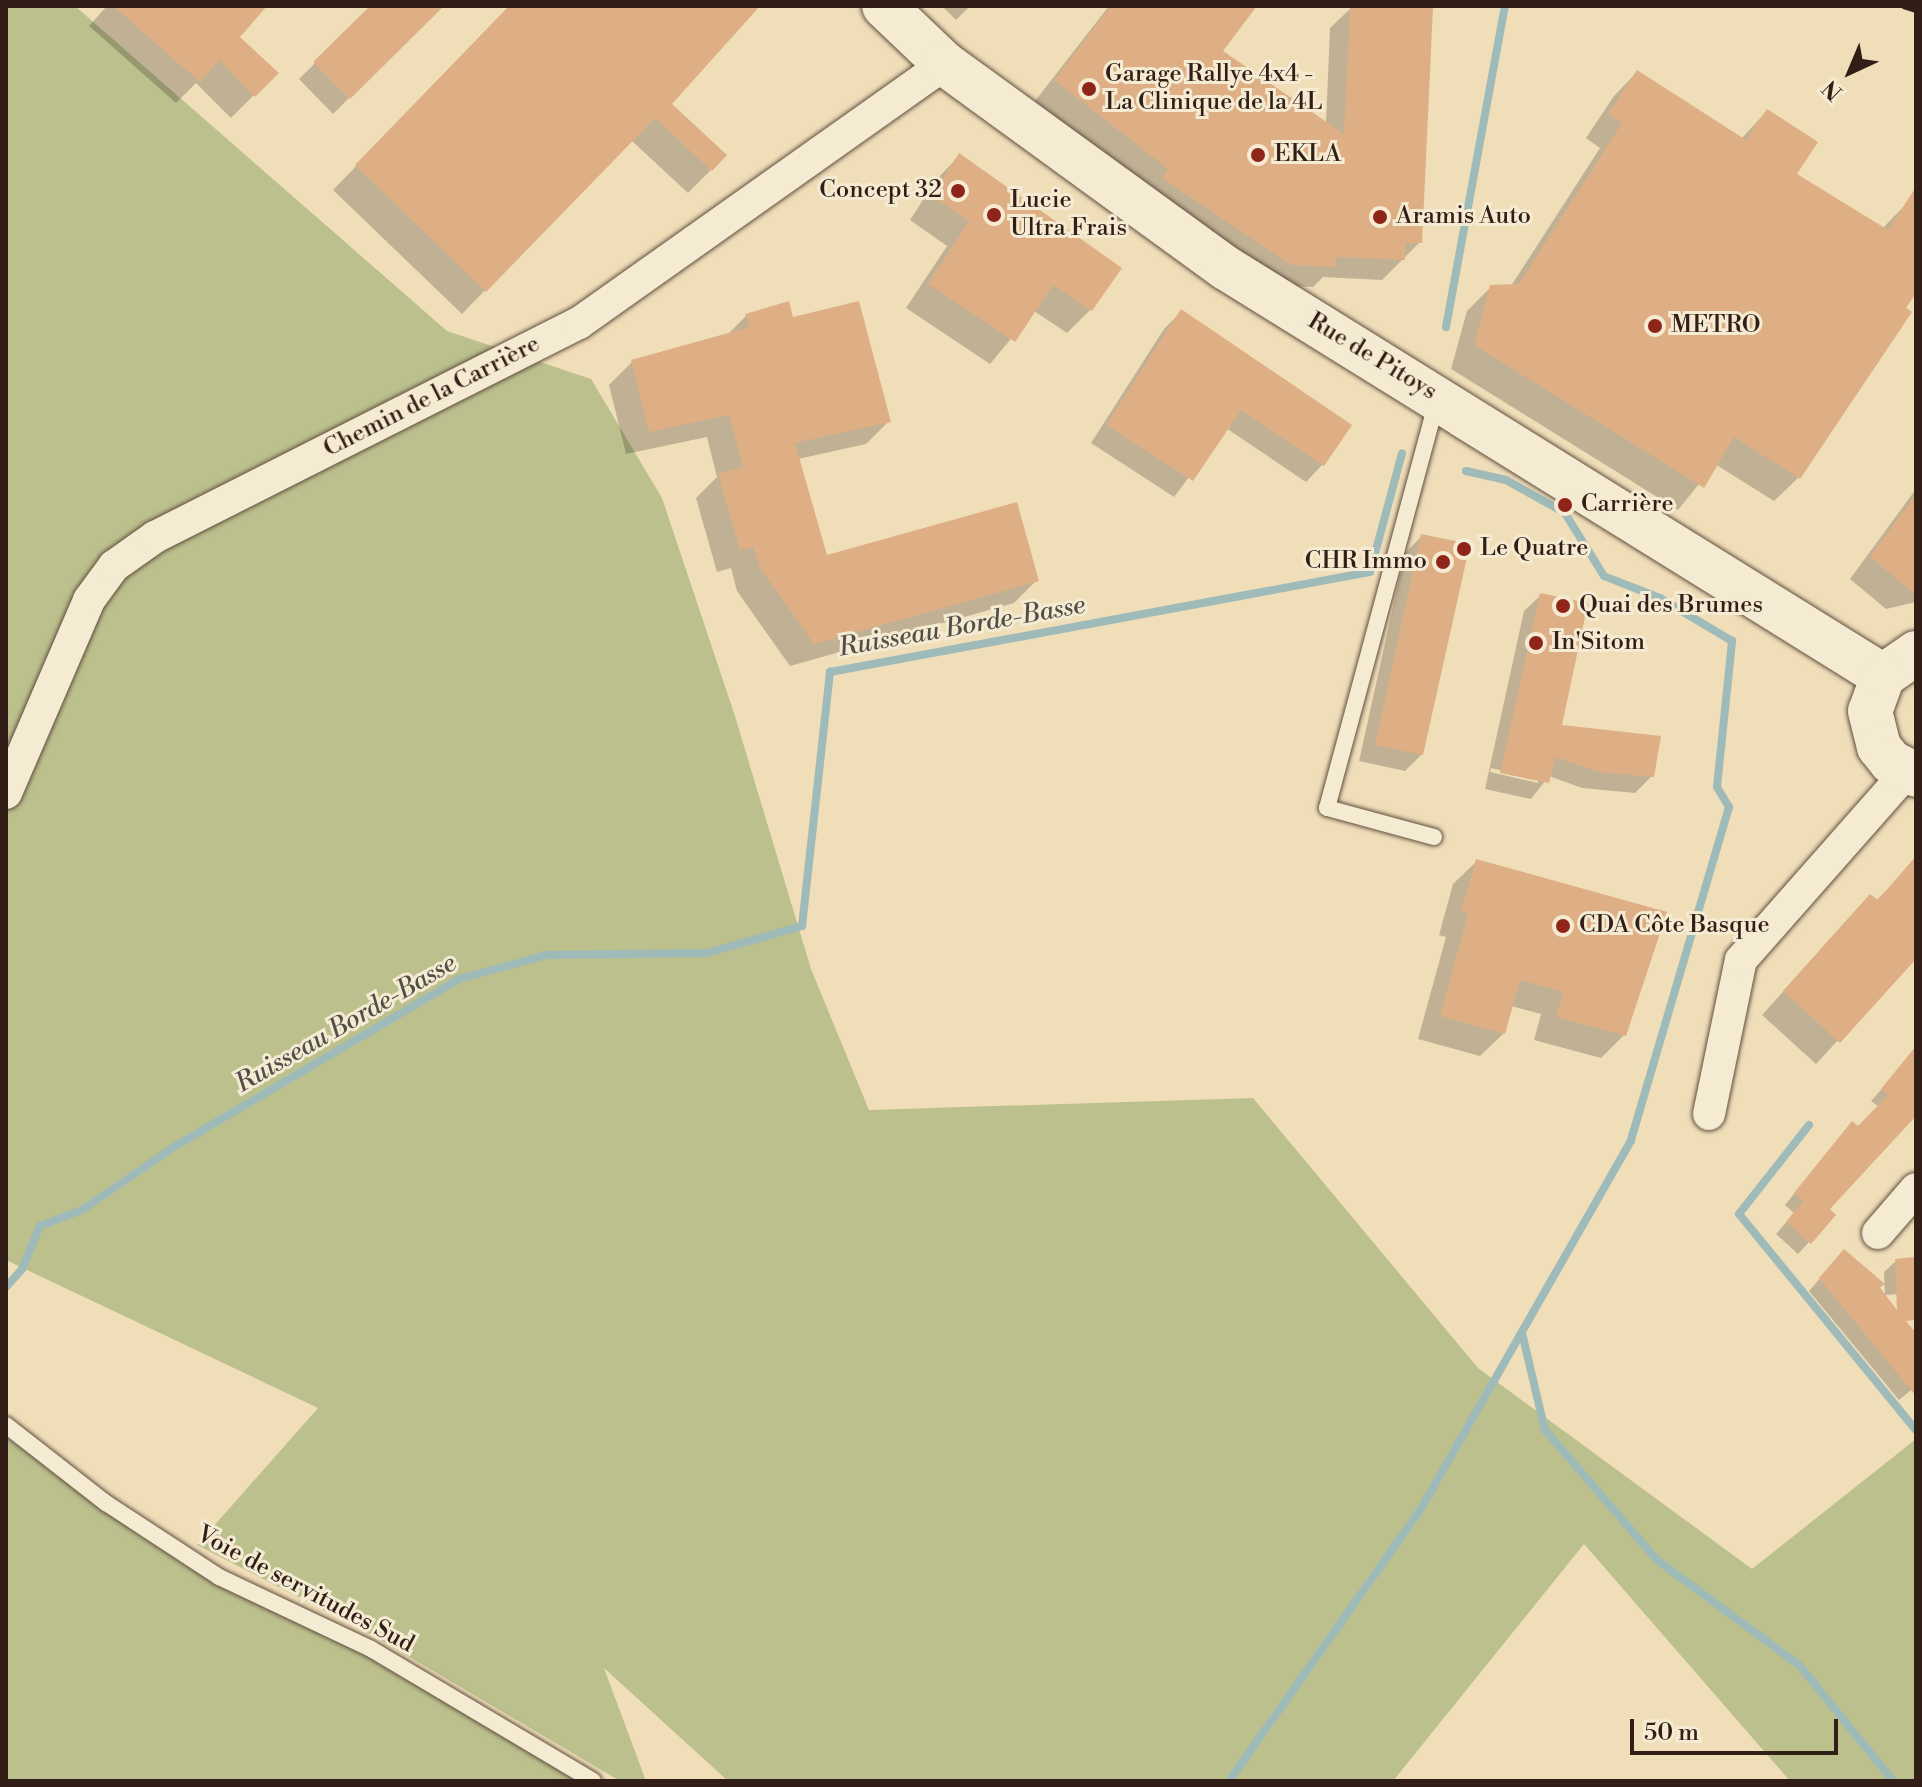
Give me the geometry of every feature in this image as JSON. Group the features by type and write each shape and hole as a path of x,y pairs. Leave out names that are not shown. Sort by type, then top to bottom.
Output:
{"street":[{"name":"Rue de Pitoys","path":"884,6 945,64 1226,268 1438,397 1899,665"},
{"name":"Chemin de la Carrière","path":"6,793 89,600 114,566 155,537 579,323 945,64"},
{"path":"1709,1114 1741,960 1911,774 1879,747 1872,730 1874,693 1899,665"},
{"path":"1878,1233 1916,1189"}],"lane":[{"path":"1434,837 1327,808 1438,397"},
{"name":"Voie de servitudes Sud","path":"6,1425 106,1503 219,1577 371,1649 593,1781"}],"green space":[{"path":"6,6 75,6 447,331 591,379 662,498 734,713 811,969 869,1110 1253,1098 1478,1368 1752,1569 1916,1439 1916,1781 1790,1781 1584,1544 1393,1781 728,1781 604,1668 646,1781 620,1781 374,1636 197,1545 318,1408 6,1260"},
{"path":"6,1437 142,1537 228,1590 368,1656 581,1781 6,1781"}],"building":[{"path":"113,6 267,6 240,37 279,73 255,97 219,60 200,82"},
{"path":"370,6 444,6 350,99 313,62"},
{"path":"509,6 760,6 672,104 727,155 712,171 655,118 486,292 355,165"},
{"path":"1111,6 1257,6 1223,51 1344,134 1350,6 1433,8 1422,243 1406,243 1405,260 1336,257 1336,267 1291,265 1162,178 1168,169 1054,80"},
{"path":"1637,70 1746,140 1767,109 1818,142 1797,174 1888,230 1916,187 1916,293 1906,308 1912,312 1800,479 1734,437 1704,488 1474,345 1490,285 1519,284 1622,123 1608,114"},
{"path":"959,153 1122,268 1092,311 1053,285 1015,342 928,284 969,221 932,196"},
{"path":"789,301 793,317 859,301 891,422 795,443 827,555 1017,502 1039,581 814,644 760,568 753,547 740,550 718,474 743,467 729,415 649,432 631,360 750,327 745,314"},
{"path":"1181,309 1352,425 1324,466 1241,410 1193,481 1106,425"},
{"path":"1916,494 1916,595 1870,557"},
{"path":"1421,534 1470,544 1423,755 1375,745"},
{"path":"1540,593 1588,603 1562,725 1661,736 1654,777 1599,772 1555,757 1549,783 1500,773"},
{"path":"1916,856 1916,959 1840,1043 1783,991 1870,894 1878,900"},
{"path":"1476,859 1667,912 1626,1036 1556,1017 1563,992 1520,980 1505,1034 1440,1016 1468,914 1461,912"},
{"path":"1916,1046 1916,1116 1830,1209 1836,1215 1811,1244 1786,1222 1803,1201 1794,1193 1852,1121 1858,1126 1888,1095 1881,1089"},
{"path":"1844,1249 1886,1285 1878,1285 1897,1310 1895,1259 1916,1257 1916,1320 1906,1321 1916,1333 1916,1396 1819,1278"}],"waterway":[{"name":"Ruisseau Borde-Basse","path":"1446,327 1505,6"},
{"name":"Ruisseau Borde-Basse","path":"6,1287 22,1269 40,1226 82,1210 174,1147 459,979 547,955 707,953 802,926 830,672 1370,572 1402,453"},
{"path":"1229,1781 1422,1507 1631,1140 1729,807 1717,787 1732,641 1660,598 1604,576 1565,513 1506,480 1466,471"},
{"path":"1809,1125 1739,1214 1916,1430"},
{"path":"1522,1333 1545,1430 1657,1560 1800,1666 1893,1781"}],"railway":[{"path":"1903,6 1916,10"}],"place":[{"name":"Garage Rallye 4x4 - La Clinique de la 4L","path":"1089,89"},
{"name":"EKLA","path":"1258,155"},
{"name":"Concept 32","path":"958,191"},
{"name":"Lucie Ultra Frais","path":"994,215"},
{"name":"Aramis Auto","path":"1380,217"},
{"name":"METRO","path":"1655,326"},
{"name":"Carrière","path":"1565,505"},
{"name":"Le Quatre","path":"1464,549"},
{"name":"CHR Immo","path":"1443,562"},
{"name":"Quai des Brumes","path":"1563,606"},
{"name":"In'Sitom","path":"1536,643"},
{"name":"CDA Côte Basque","path":"1563,926"}]}
